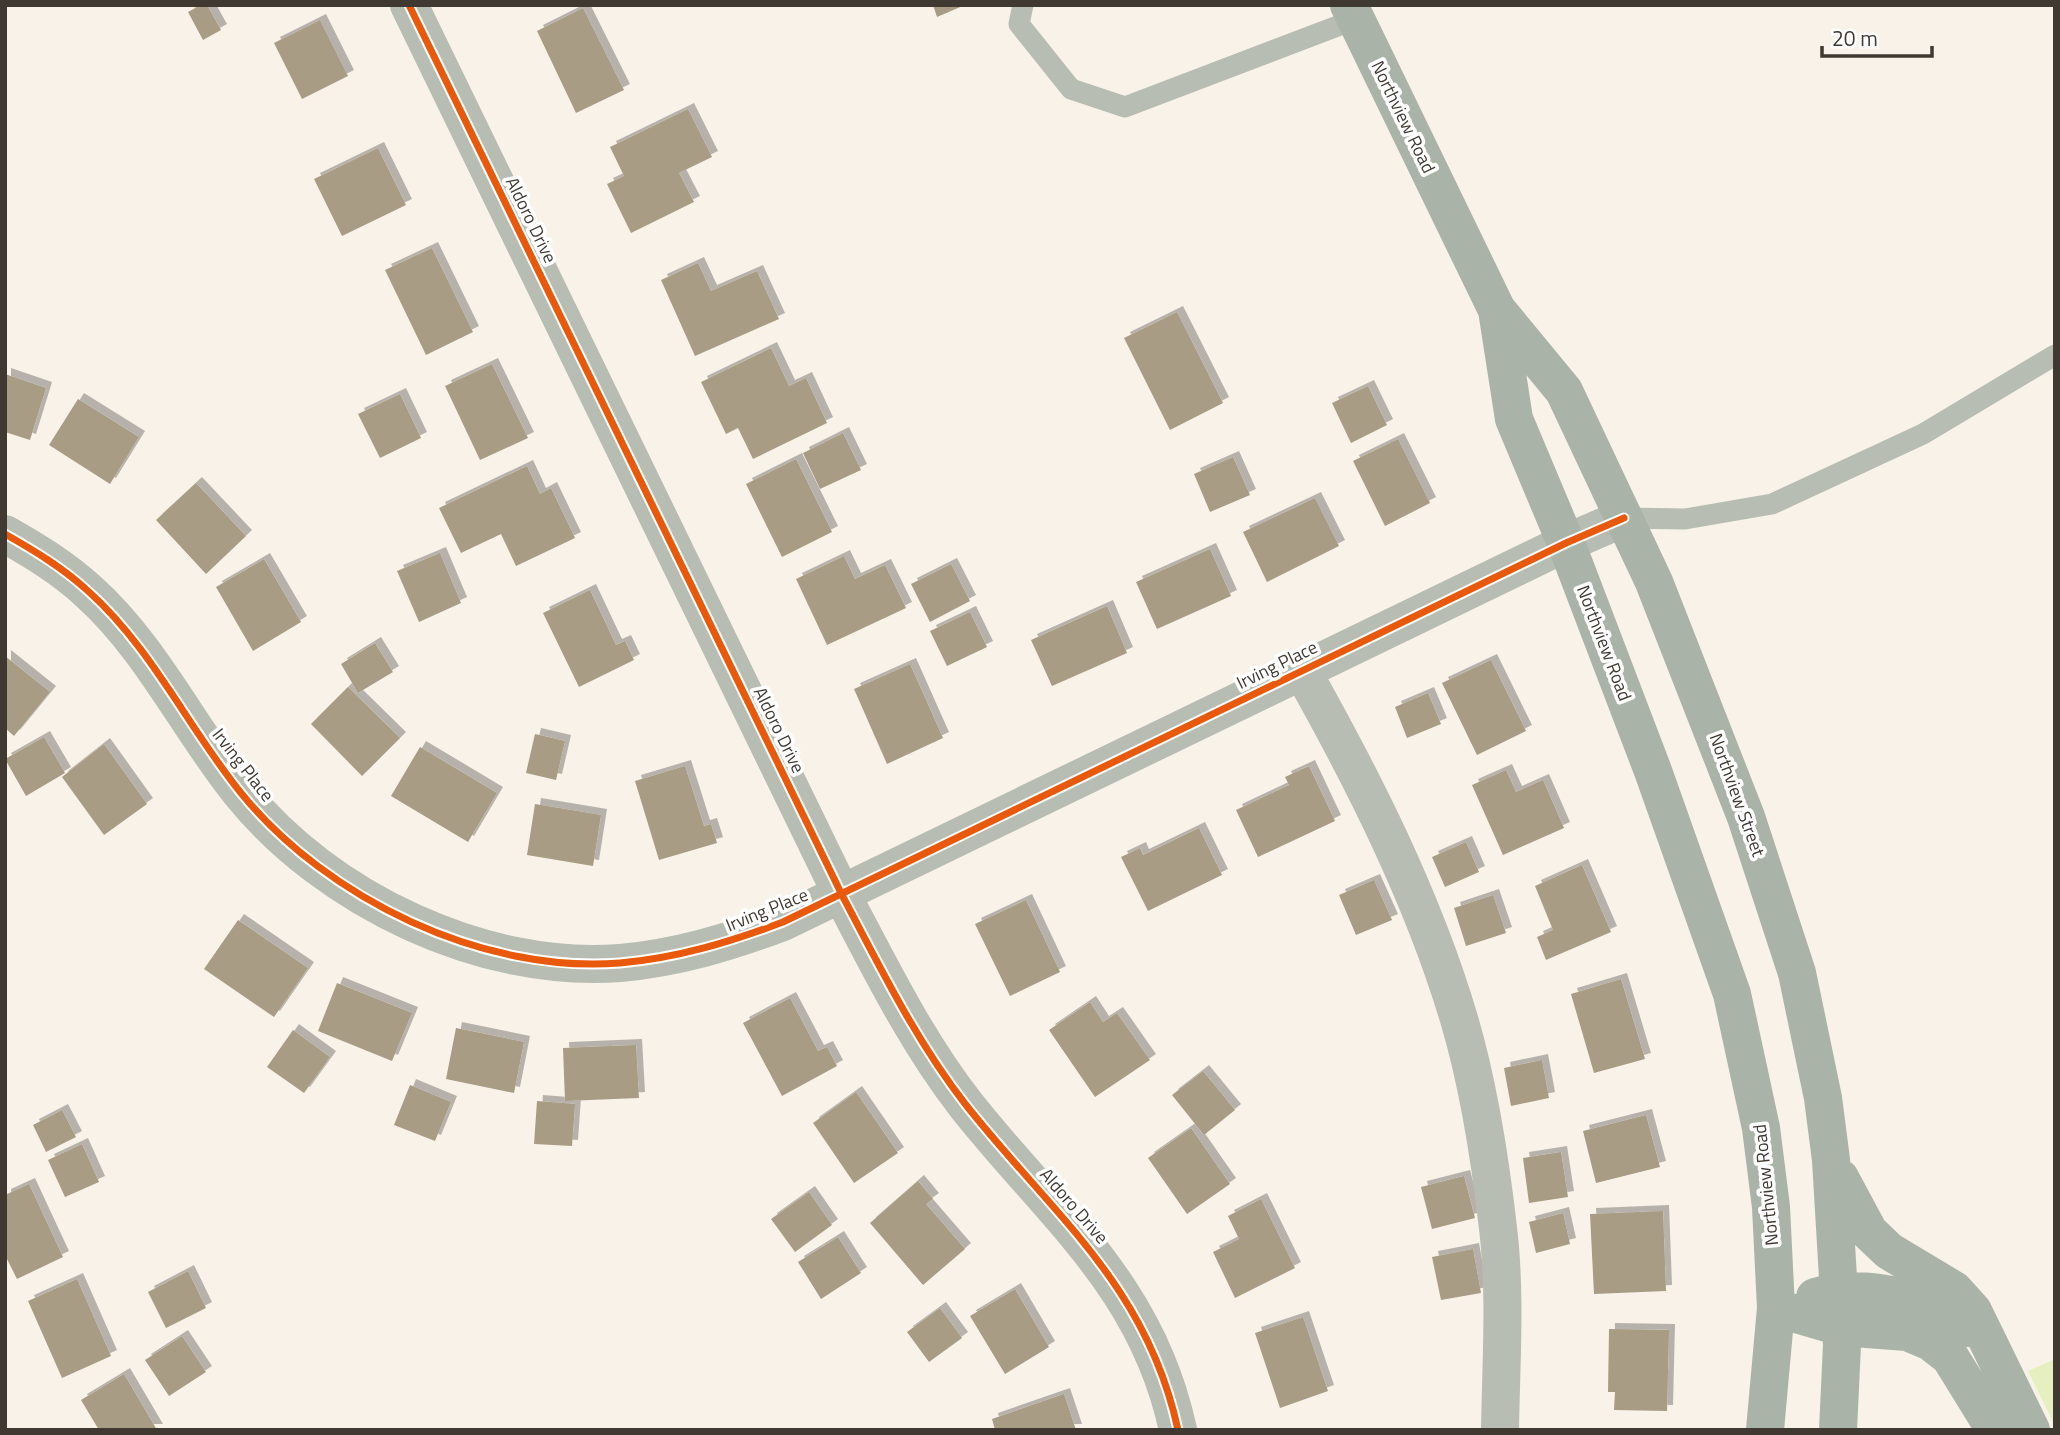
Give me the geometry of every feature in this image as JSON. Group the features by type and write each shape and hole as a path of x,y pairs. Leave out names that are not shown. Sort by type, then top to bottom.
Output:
{"street":[{"name":"Aldoro Drive","path":"409,5 842,895 899,1003 965,1103 1079,1233 1113,1277 1142,1328 1160,1372 1178,1430"},
{"name":"Northview Road","path":"1352,12 1497,310 1514,419 1566,543 1653,771 1731,994 1760,1128 1771,1207 1776,1308 1765,1430"},
{"name":"Northview Street","path":"1497,310 1564,391 1624,518 1698,688 1746,817 1797,973 1823,1097 1832,1160 1841,1327 1838,1430"},
{"name":"Irving Place","path":"5,534 54,563 90,592 131,640 242,794 283,838 330,876 414,924 455,940 543,960 617,963 727,943 842,895 1566,543 1624,518"},
{"path":"1302,671 1396,856 1443,967 1460,1022 1478,1093 1499,1230 1502,1319 1500,1430"},
{"path":"1832,1160 1854,1209 1868,1232 1889,1251 1954,1290 1973,1311 2031,1430"},
{"path":"1776,1308 1840,1290 1921,1302 1942,1311 1992,1350"},
{"path":"1776,1308 1841,1327 1907,1332 1942,1348 1995,1430"}],"lane":[{"path":"1023,5 1018,24 1071,89 1125,107 1352,12"},
{"path":"1624,518 1685,519 1772,504 1923,434 2055,355"}],"green space":[{"path":"2055,1359 2055,1426 2028,1371"}],"building":[{"path":"207,5 221,30 203,40 188,12"},
{"path":"933,5 965,5 937,17"},
{"path":"583,8 624,90 576,113 537,31"},
{"path":"320,20 348,76 302,99 274,43"},
{"path":"688,109 712,157 679,173 694,202 631,233 607,184 624,176 610,147"},
{"path":"378,148 406,205 342,236 314,179"},
{"path":"432,248 473,332 426,355 385,270"},
{"path":"698,263 711,291 757,271 779,319 695,356 661,280"},
{"path":"1177,312 1223,403 1170,430 1124,338"},
{"path":"771,348 789,386 806,378 827,423 753,459 738,428 726,434 701,382"},
{"path":"492,364 528,438 480,460 445,386"},
{"path":"5,374 46,388 30,440 5,432"},
{"path":"1368,386 1387,425 1351,443 1332,403"},
{"path":"400,394 421,438 380,458 358,414"},
{"path":"78,399 139,437 110,484 49,445"},
{"path":"843,433 861,470 820,489 803,453"},
{"path":"1398,439 1430,503 1385,526 1353,461"},
{"path":"1233,457 1250,495 1210,512 1194,474"},
{"path":"796,459 832,532 782,557 746,484"},
{"path":"527,466 540,494 551,488 575,538 516,566 501,534 461,553 439,508"},
{"path":"196,483 246,536 206,574 156,520"},
{"path":"1315,498 1339,546 1267,582 1243,532"},
{"path":"1210,549 1231,596 1157,629 1136,582"},
{"path":"440,553 461,603 419,622 397,571"},
{"path":"844,556 855,579 885,565 906,608 827,645 796,579"},
{"path":"264,559 301,622 253,651 216,587"},
{"path":"951,564 970,601 930,622 911,584"},
{"path":"590,590 616,645 625,641 634,660 579,687 543,613"},
{"path":"1107,606 1127,653 1052,686 1031,640"},
{"path":"970,612 987,647 947,666 930,631"},
{"path":"375,643 393,672 358,693 341,664"},
{"path":"5,656 50,692 14,736 5,728"},
{"path":"1491,660 1526,731 1477,755 1442,683"},
{"path":"910,664 943,738 887,764 854,689"},
{"path":"348,687 400,738 362,776 311,724"},
{"path":"1428,693 1441,724 1407,738 1395,707"},
{"path":"535,734 565,741 556,780 526,773"},
{"path":"44,737 65,773 26,796 5,759"},
{"path":"104,744 147,804 104,835 62,777"},
{"path":"420,747 497,793 468,842 391,796"},
{"path":"685,766 704,826 711,824 717,843 659,860 635,781"},
{"path":"1309,766 1335,821 1258,857 1236,810 1289,785 1285,777"},
{"path":"1506,770 1516,792 1543,780 1564,828 1503,855 1472,785"},
{"path":"535,804 601,815 593,866 527,855"},
{"path":"1199,828 1222,875 1148,911 1121,857 1140,848 1143,855"},
{"path":"1466,842 1479,872 1445,887 1432,857"},
{"path":"1582,865 1611,932 1546,960 1537,937 1553,930 1535,886"},
{"path":"1374,880 1392,920 1356,935 1339,895"},
{"path":"1493,895 1506,933 1466,946 1454,908"},
{"path":"1026,900 1060,972 1010,996 975,924"},
{"path":"238,920 308,968 274,1017 204,969"},
{"path":"1621,979 1645,1059 1594,1073 1571,994"},
{"path":"337,983 412,1013 392,1061 318,1031"},
{"path":"790,998 818,1051 827,1047 837,1066 782,1096 743,1023"},
{"path":"1090,1002 1103,1022 1117,1013 1150,1060 1095,1097 1049,1030"},
{"path":"456,1028 524,1042 514,1093 446,1079"},
{"path":"293,1030 330,1057 304,1093 267,1067"},
{"path":"636,1045 639,1098 565,1101 563,1048"},
{"path":"1542,1060 1549,1098 1511,1106 1504,1068"},
{"path":"1203,1071 1235,1110 1204,1135 1172,1095"},
{"path":"410,1085 451,1102 435,1141 394,1125"},
{"path":"856,1092 898,1153 854,1183 813,1123"},
{"path":"537,1101 575,1104 572,1146 534,1144"},
{"path":"62,1110 76,1137 46,1152 33,1125"},
{"path":"1646,1115 1660,1167 1596,1183 1583,1131"},
{"path":"1191,1128 1230,1184 1187,1214 1148,1158"},
{"path":"82,1144 99,1182 65,1197 48,1160"},
{"path":"1561,1152 1568,1197 1529,1203 1523,1158"},
{"path":"1464,1176 1475,1218 1432,1229 1421,1187"},
{"path":"918,1181 933,1199 926,1204 965,1249 923,1285 870,1223"},
{"path":"29,1184 63,1257 17,1279 5,1255 5,1195"},
{"path":"809,1192 832,1225 795,1252 771,1219"},
{"path":"1261,1199 1295,1268 1235,1298 1213,1252 1239,1239 1228,1216"},
{"path":"1663,1211 1666,1291 1594,1294 1590,1214"},
{"path":"1563,1213 1570,1244 1536,1253 1529,1222"},
{"path":"838,1237 861,1273 821,1299 798,1262"},
{"path":"1473,1249 1481,1293 1441,1300 1432,1257"},
{"path":"188,1271 206,1308 166,1328 148,1292"},
{"path":"77,1279 111,1356 62,1378 28,1301"},
{"path":"1015,1289 1049,1347 1005,1374 970,1316"},
{"path":"940,1308 962,1338 929,1362 907,1332"},
{"path":"1303,1317 1328,1391 1280,1408 1255,1333"},
{"path":"1609,1329 1669,1330 1667,1411 1614,1410 1615,1392 1608,1392"},
{"path":"182,1336 206,1372 169,1396 145,1360"},
{"path":"124,1374 157,1430 99,1430 81,1400"},
{"path":"1064,1394 1076,1430 995,1430 992,1419"}],"cycle path":[{"path":"409,5 842,895 885,976 948,1081 1093,1254 1120,1292 1144,1333 1164,1379 1178,1430"},
{"path":"5,534 69,575 111,613 150,663 241,793 276,831 317,866 363,896 411,922 463,942 515,956 568,963 620,963 703,948 783,922 1566,543 1624,518"}]}
